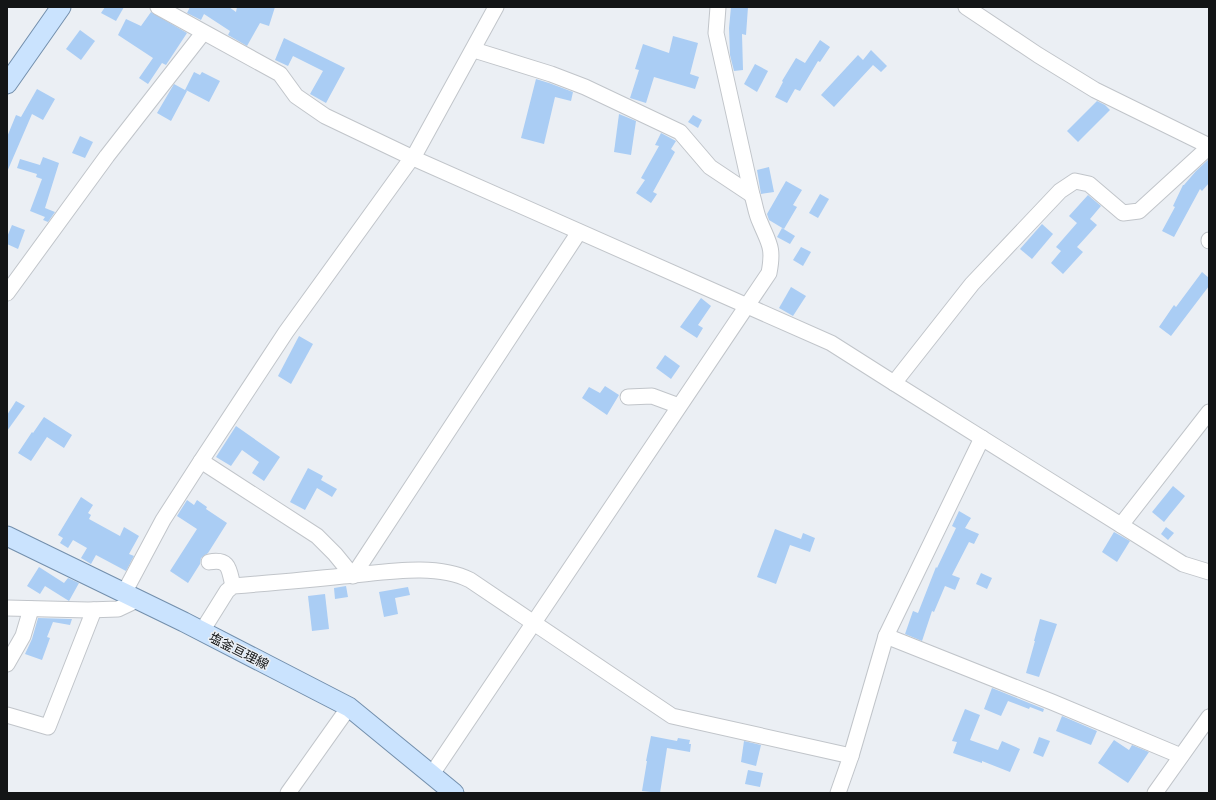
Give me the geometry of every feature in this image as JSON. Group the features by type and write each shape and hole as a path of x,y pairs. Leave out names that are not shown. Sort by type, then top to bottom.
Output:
{"main road":[{"path":"7,84 61,7"},
{"name":"塩釜亘理線","path":"7,536 202,631 349,707 454,793"}],"street":[{"path":"158,7 280,74 296,96 325,116 413,158 831,343 1183,564 1209,572"},
{"path":"7,608 94,610 118,609 130,596 163,520 286,332 413,158 474,50 496,7"},
{"path":"432,774 769,273 772,259 770,245 759,220 752,195 716,33 718,7"},
{"path":"894,383 972,284 1060,191 1075,181 1089,184 1123,213 1139,211 1209,147 1095,90 1038,55 966,7"},
{"path":"7,293 107,156 204,33"},
{"path":"474,50 551,74 585,87 680,132 710,167 752,195"},
{"path":"353,576 579,232"},
{"path":"628,397 652,396 679,406"},
{"path":"1121,525 1209,412"},
{"path":"838,793 851,756 886,636 982,438"},
{"path":"201,461 317,536 335,554 353,576"},
{"path":"210,562 219,560 226,564 229,569 233,586"},
{"path":"202,631 227,591 233,586 399,571 428,571 459,575 470,580 533,624 672,716 851,756"},
{"path":"7,664 23,636 31,609"},
{"path":"7,715 48,727 94,610"},
{"path":"886,636 1052,702 1181,756"},
{"path":"288,793 349,707"},
{"path":"1155,793 1209,717"}],"building":[{"path":"105,7 124,7 116,21 101,13"},
{"path":"190,7 229,7 236,12 237,7 275,7 269,26 260,23 247,46 228,35 230,31 204,14 201,20 187,13"},
{"path":"731,7 748,7 746,35 742,34 743,70 734,71 730,55 729,28"},
{"path":"151,12 187,33 166,65 162,63 148,84 139,78 153,58 118,35 126,19 141,26"},
{"path":"80,30 95,41 81,60 66,49"},
{"path":"673,36 698,43 690,74 699,77 695,89 654,77 646,103 630,98 639,70 635,69 643,44 669,53"},
{"path":"284,38 345,68 326,103 310,94 323,71 293,56 288,66 275,60"},
{"path":"820,40 830,47 820,62 818,61 800,91 795,89 787,103 775,97 783,82 782,81 796,58 805,63"},
{"path":"871,50 887,66 881,72 873,65 834,107 821,95 858,55 863,60"},
{"path":"755,64 768,71 757,92 744,84"},
{"path":"194,72 200,75 202,72 220,81 209,102 186,90 187,91 171,121 157,113 174,84 185,90"},
{"path":"536,79 573,92 571,101 555,97 544,144 521,138"},
{"path":"37,89 55,99 43,120 32,114 7,172 7,137 16,115 21,117"},
{"path":"1097,101 1105,105 1110,110 1078,142 1067,131"},
{"path":"619,114 636,121 631,155 614,152"},
{"path":"693,115 702,120 698,128 688,122"},
{"path":"661,133 676,141 671,149 675,152 653,192 657,194 651,203 636,193 645,180 641,178 659,146 655,145"},
{"path":"80,136 93,142 85,158 72,153"},
{"path":"43,157 59,163 45,208 55,212 48,222 43,220 45,217 30,211 42,179 36,177 37,174 17,168 20,159 40,165"},
{"path":"1209,159 1209,183 1202,191 1200,189 1174,237 1162,231 1175,207 1173,206 1183,185"},
{"path":"769,167 774,192 761,194 757,170"},
{"path":"786,181 802,190 793,205 797,207 784,229 769,220 767,214"},
{"path":"820,194 829,199 818,218 809,213"},
{"path":"1088,195 1101,206 1090,219 1097,225 1077,247 1083,252 1063,274 1051,263 1061,251 1056,247 1077,223 1069,216"},
{"path":"1042,224 1053,234 1032,259 1020,249"},
{"path":"12,225 25,230 18,249 7,244 7,237"},
{"path":"782,228 795,236 790,244 777,237"},
{"path":"801,247 811,252 803,266 793,260"},
{"path":"1202,272 1209,278 1209,286 1171,336 1159,327 1174,305 1176,307"},
{"path":"791,287 806,296 793,316 779,308"},
{"path":"701,298 711,306 698,325 703,328 697,338 680,327"},
{"path":"299,336 313,344 291,384 278,376"},
{"path":"665,355 680,366 671,379 656,368"},
{"path":"605,386 619,395 607,415 582,398 589,387 600,393"},
{"path":"16,401 25,406 7,431 7,415"},
{"path":"44,417 72,435 64,448 47,437 31,461 18,453"},
{"path":"236,426 280,457 264,481 252,473 259,462 242,450 231,466 216,457"},
{"path":"308,468 323,476 321,480 337,489 332,497 317,488 305,510 290,502"},
{"path":"1173,486 1185,496 1164,522 1152,512"},
{"path":"81,497 93,505 88,513 91,515 89,519 120,536 124,527 139,536 129,554 134,556 126,571 96,555 91,564 81,558 87,548 73,540 68,548 60,543 63,538 58,535"},
{"path":"187,500 194,505 197,500 207,507 206,509 227,523 208,553 201,558 200,564 188,583 170,571 197,529 177,516"},
{"path":"959,511 971,518 965,528 979,534 974,544 969,542 952,575 960,578 955,590 945,586 934,612 932,611 922,641 905,634 913,611 918,613 936,567 937,568 956,528 952,526"},
{"path":"1166,527 1174,533 1168,540 1161,534"},
{"path":"775,529 801,539 803,533 815,538 810,552 790,545 776,584 757,577"},
{"path":"1114,532 1130,541 1117,562 1102,552"},
{"path":"39,567 64,583 68,578 79,583 69,601 45,586 40,594 27,586"},
{"path":"981,573 992,578 987,589 976,584"},
{"path":"346,586 348,597 335,599 334,588"},
{"path":"408,587 410,595 395,598 398,614 384,617 379,592"},
{"path":"325,594 329,629 312,631 308,596"},
{"path":"38,618 72,619 70,625 53,622 47,637 50,638 42,660 25,654 32,639"},
{"path":"1040,619 1057,624 1039,677 1026,673"},
{"path":"992,688 1044,709 1043,712 1030,707 1029,709 1008,701 1001,716 984,709"},
{"path":"965,709 980,715 970,740 998,750 1002,741 1020,749 1010,772 982,761 982,763 953,753 957,742 952,741"},
{"path":"1062,716 1097,731 1091,745 1056,731"},
{"path":"651,736 677,741 678,738 690,740 689,744 691,744 690,752 667,748 660,793 642,791"},
{"path":"1039,737 1050,741 1043,757 1033,753"},
{"path":"1114,740 1129,750 1132,745 1149,752 1128,783 1098,763"},
{"path":"744,741 761,745 756,766 741,762"},
{"path":"748,770 763,773 760,787 745,784"}]}
